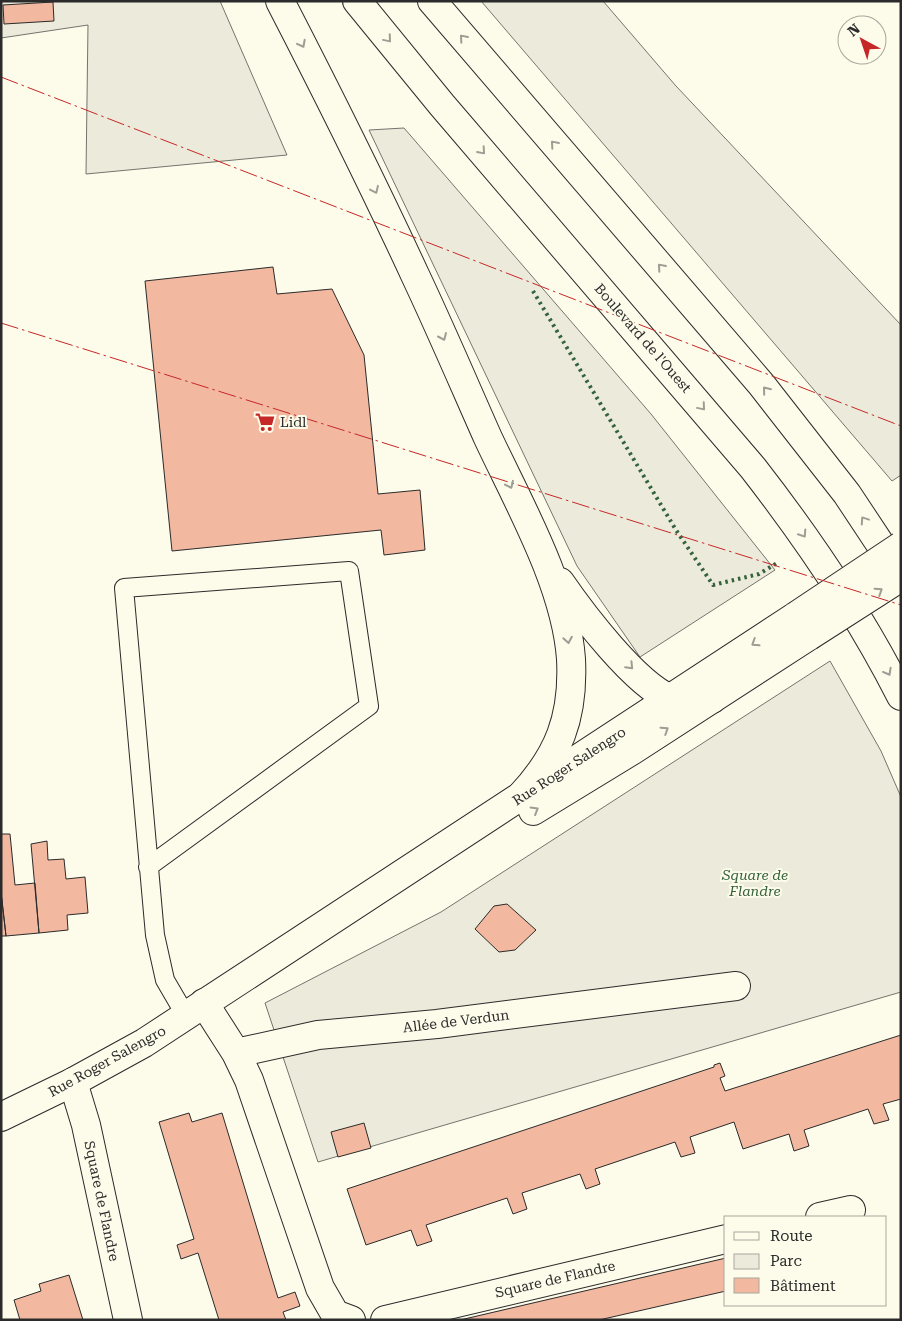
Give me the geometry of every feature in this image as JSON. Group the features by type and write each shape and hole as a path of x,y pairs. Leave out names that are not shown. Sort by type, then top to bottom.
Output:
{"main road":[{"path":"280,1 340,116 417,277 545,560 561,610 571,656 569,711 552,758 539,777 519,798"},
{"name":"Boulevard de l'Ouest","path":"357,1 442,105 704,410 796,523 851,608 901,696"},
{"path":"432,1 767,391 846,494 901,576"},
{"name":"Rue Roger Salengro","path":"236,984 442,866 712,699 901,546"},
{"path":"545,560 595,629 647,684 671,698 691,703 712,699"},
{"name":"Rue Roger Salengro","path":"1,1117 73,1082 144,1044 671,698 802,626 901,576"},
{"name":"Allée de Verdun","path":"236,1052 318,1035 437,1024 736,986"},
{"path":"195,1010 236,1052 259,1106 320,1288 335,1314 351,1320"},
{"name":"Square de Flandre","path":"73,1082 86,1126 128,1320"},
{"path":"824,1216 851,1210"},
{"name":"Square de Flandre","path":"385,1320 724,1239"}],"lane":[{"path":"148,867 369,706 349,571 124,588 148,867 155,935 164,980 195,1010"}],"green space":[{"path":"1,1 220,1 287,155 86,174 88,25 1,38"},
{"path":"481,1 603,1 676,86 901,325 901,475 892,481"},
{"path":"404,128 651,414 775,570 640,657 577,566 369,130"},
{"name":"Square de Flandre","path":"830,661 881,751 901,797 901,992 318,1162 265,1003 441,912"}],"building":[{"path":"53,2 54,21 4,24 3,5"},
{"name":"Lidl","path":"273,267 277,294 332,289 364,355 378,494 420,490 425,550 384,555 381,530 172,551 145,281"},
{"path":"1,834 10,834 15,885 35,883 39,933 6,936 1,892"},
{"path":"47,841 48,860 64,859 66,879 85,877 88,913 67,915 68,930 39,933 31,844"},
{"path":"1,892 6,936 1,936"},
{"path":"507,904 536,930 515,950 499,952 475,929 494,906"},
{"path":"901,1035 901,1099 883,1104 889,1120 874,1124 868,1109 804,1130 809,1146 794,1151 789,1134 743,1149 734,1122 690,1137 695,1153 681,1157 675,1142 595,1169 600,1184 586,1189 580,1174 522,1193 527,1209 513,1214 507,1198 426,1225 432,1241 417,1246 411,1230 366,1245 347,1189 714,1067 714,1065 720,1063 725,1076 720,1078 725,1091"},
{"path":"189,1113 192,1122 222,1113 278,1298 295,1292 300,1306 283,1312 286,1320 219,1320 198,1253 181,1259 177,1245 194,1239 159,1122"},
{"path":"364,1123 371,1148 338,1157 331,1132"},
{"path":"724,1258 724,1291 599,1320 460,1320"},
{"path":"69,1275 83,1320 20,1320 14,1300 41,1291 39,1284"}],"hedge":[{"path":"533,291 676,530 713,585 759,574 777,563"}],"power":[{"path":"1,77 901,426"},
{"path":"1,323 901,605"}],"place":[{"name":"Lidl","path":"265,422"}]}
